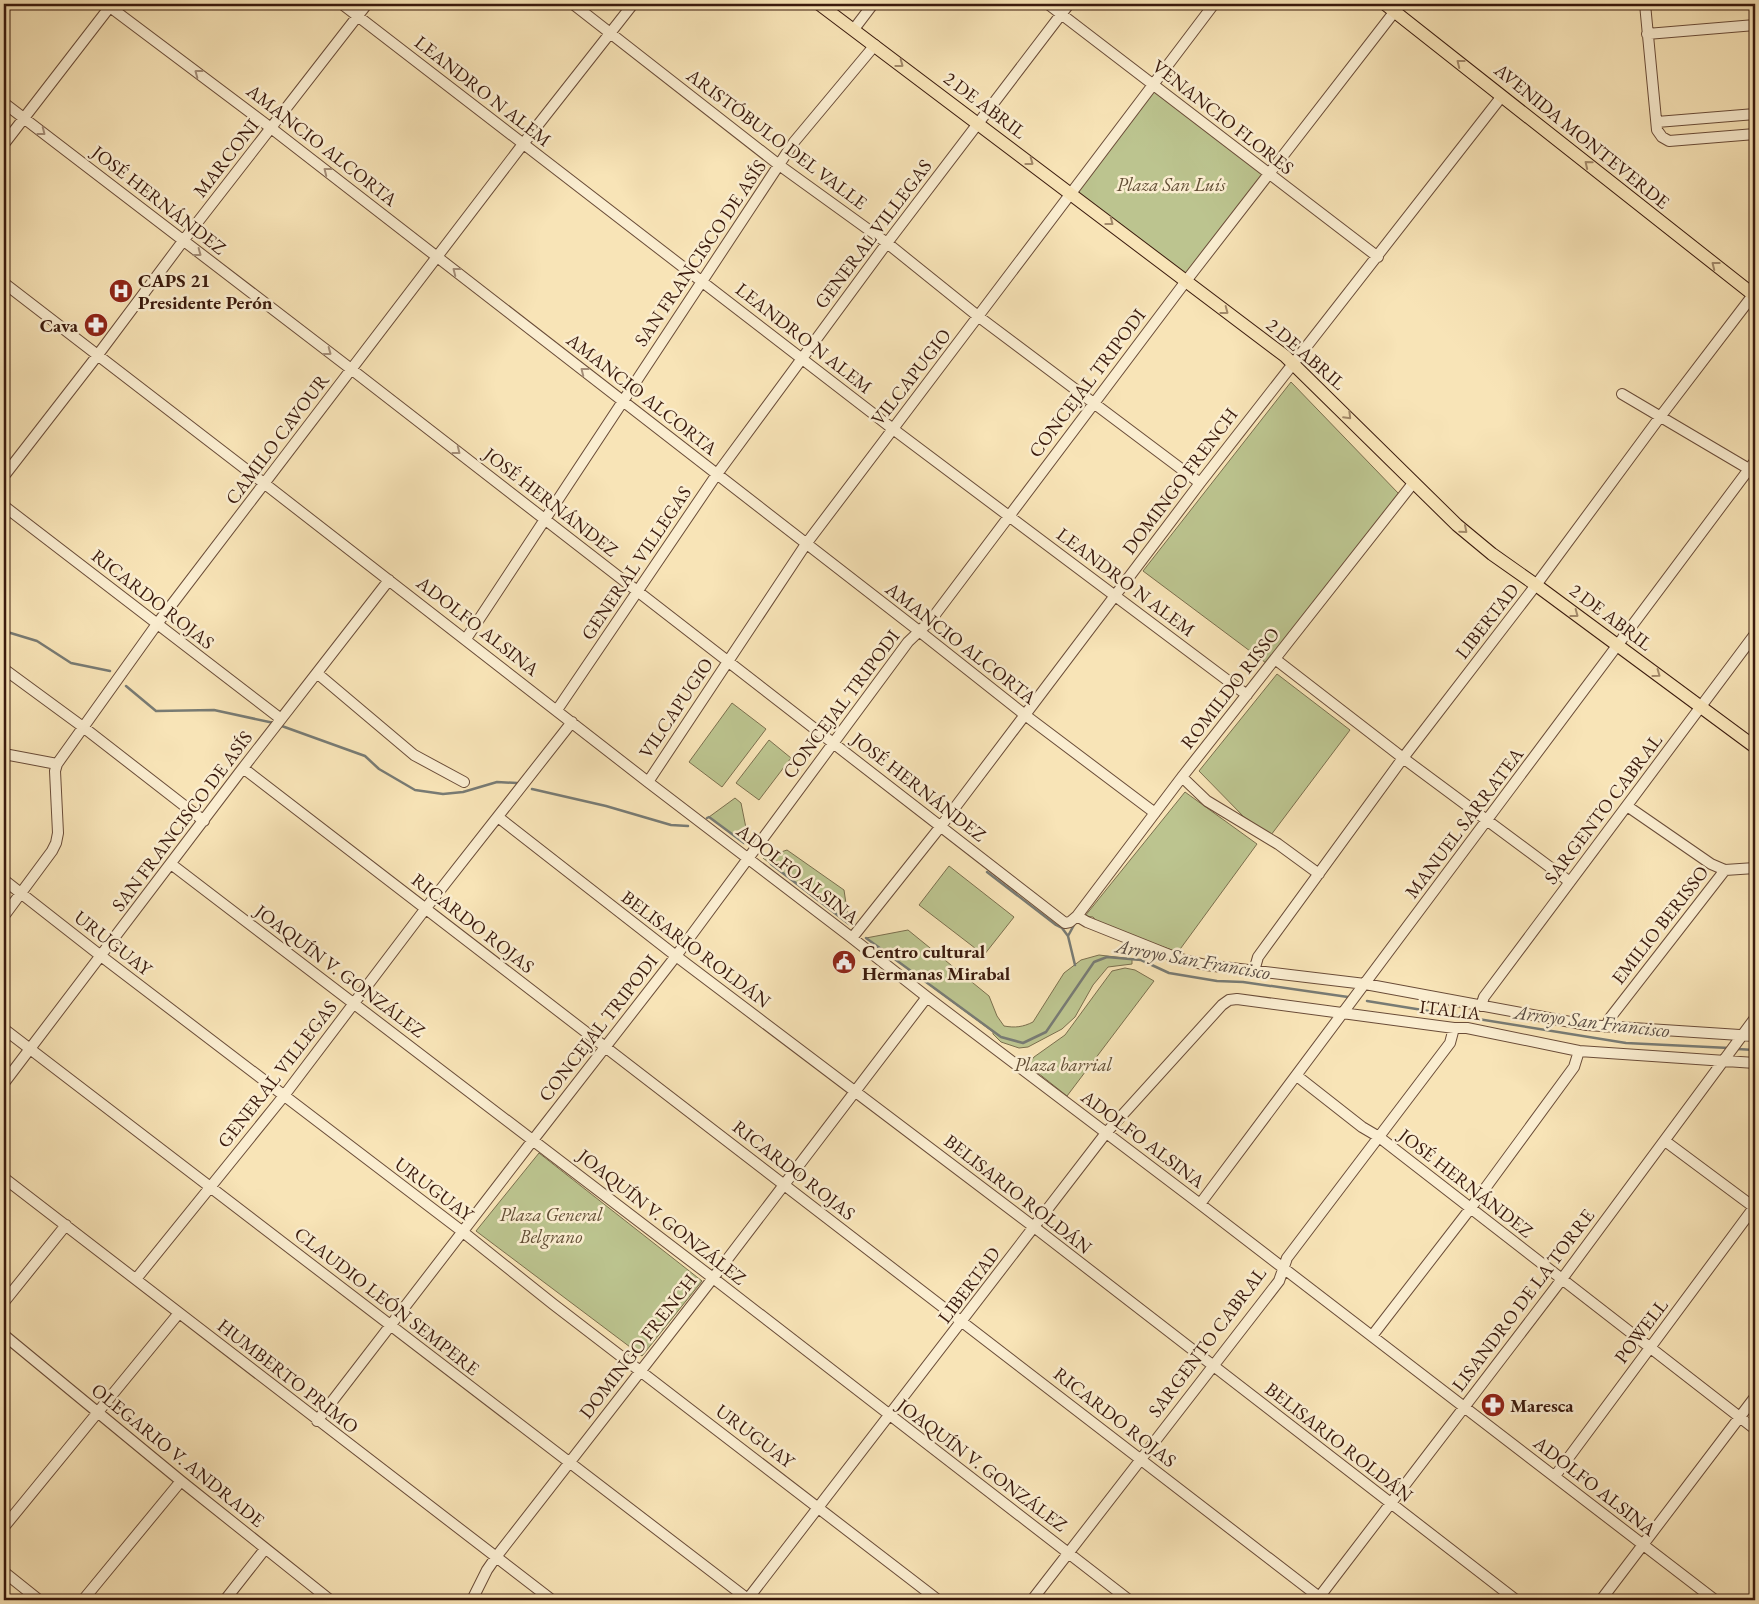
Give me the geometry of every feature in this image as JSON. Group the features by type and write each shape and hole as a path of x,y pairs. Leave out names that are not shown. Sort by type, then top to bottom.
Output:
{"main road":[{"name":"2 DE ABRIL","path":"819,4 1293,362 1457,525 1492,554 1755,747"},
{"name":"AVENIDA MONTEVERDE","path":"1390,7 1754,296"}],"street":[{"name":"LEANDRO N ALEM","path":"342,4 893,429 1247,695"},
{"name":"MARCONI","path":"4,476 367,4"},
{"name":"ARISTÓBULO DEL VALLE","path":"572,4 779,165 886,243 979,317 1200,483"},
{"name":"CAMILO CAVOUR","path":"57,764 157,624 523,144 633,4"},
{"path":"854,29 873,4"},
{"name":"VENANCIO FLORES","path":"1048,4 1378,258"},
{"name":"GENERAL VILLEGAS","path":"557,710 717,474 886,243 1069,4"},
{"name":"VILCAPUGIO","path":"648,782 806,544 1214,4"},
{"path":"1645,4 1657,126 1662,137 1669,141 1755,134"},
{"path":"4,144 109,5"},
{"name":"AMANCIO ALCORTA","path":"109,5 438,257 919,631 1024,715 1155,813"},
{"name":"CONCEJAL TRIPODI","path":"317,1421 676,956 908,642 930,620 1269,174 1390,7"},
{"path":"1648,34 1755,24"},
{"name":"SAN FRANCISCO DE ASÍS","path":"466,639 779,165 810,122 875,45"},
{"name":"DOMINGO FRENCH","path":"852,938 940,826 1293,362 1378,258 1502,96"},
{"name":"JOSÉ HERNÁNDEZ","path":"4,102 833,742 1060,920 1065,923 1070,922 1077,916"},
{"path":"1657,126 1755,114"},
{"name":"ADOLFO ALSINA","path":"4,283 927,997 1200,1204 1715,1600"},
{"name":"LIBERTAD","path":"1254,971 1258,957 1403,758 1536,585 1660,417 1754,296"},
{"path":"1622,394 1660,417 1753,467"},
{"name":"MANUEL SARRATEA","path":"1200,1204 1753,467"},
{"name":"ROMILDO RISSO","path":"1077,916 1182,777 1414,482"},
{"name":"RICARDO ROJAS","path":"4,506 157,624 278,723"},
{"name":"SAN FRANCISCO DE ASÍS","path":"4,1083 243,768 318,674 389,580"},
{"name":"SARGENTO CABRAL","path":"1481,1006 1484,997 1755,634"},
{"path":"1275,659 1403,758 1570,882"},
{"path":"4,669 83,727 204,821"},
{"path":"318,674 414,754 464,782"},
{"name":"GENERAL VILLEGAS","path":"136,1279 283,1097 426,908 572,722"},
{"path":"4,754 57,764 55,771 58,833 52,851 4,916"},
{"name":"RICARDO ROJAS","path":"243,768 1320,1599"},
{"path":"1182,777 1207,801 1278,844 1319,874"},
{"path":"1627,806 1697,856 1725,870"},
{"name":"BELISARIO ROLDÁN","path":"498,817 676,956 1034,1227 1516,1600"},
{"name":"JOAQUÍN V. GONZÁLEZ","path":"171,864 713,1278 1129,1600"},
{"name":"EMILIO BERISSO","path":"1606,1026 1610,1018 1725,870 1755,868"},
{"name":"URUGUAY","path":"4,880 283,1097 463,1232 552,1304 938,1600"},
{"name":"ITALIA","path":"1077,916 1087,922 1192,962 1363,987 1587,1025 1742,1038 1755,1036"},
{"name":"DOMINGO FRENCH","path":"472,1600 487,1570 496,1557 713,1278 927,997"},
{"name":"ITALIA","path":"1229,1000 1237,999 1454,1028 1467,1028 1579,1051 1727,1057 1755,1063"},
{"name":"LIBERTAD","path":"748,1600 1106,1133 1222,1005 1229,1000"},
{"name":"LISANDRO DE LA TORRE","path":"1320,1599 1390,1503 1562,1279 1755,1018"},
{"name":"SARGENTO CABRAL","path":"1032,1600 1278,1281 1287,1258 1450,1043 1454,1028"},
{"name":"CLAUDIO LEÓN SEMPERE","path":"4,1029 748,1600"},
{"path":"1372,1336 1470,1209 1574,1067 1579,1051"},
{"name":"JOSÉ HERNÁNDEZ","path":"1297,1076 1362,1127 1379,1137 1755,1429"},
{"path":"1664,1140 1755,1207"},
{"name":"HUMBERTO PRIMO","path":"4,1178 317,1421 552,1600"},
{"name":"POWELL","path":"1555,1476 1755,1207"},
{"path":"4,1302 66,1225"},
{"path":"4,1527 179,1313"},
{"name":"OLEGARIO V. ANDRADE","path":"4,1336 330,1600"},
{"path":"1601,1600 1755,1397"},
{"path":"83,1600 181,1481"},
{"path":"225,1600 265,1549"},
{"path":"4,1572 39,1600"}],"green space":[{"name":"Plaza San Luís","path":"1153,85 1269,174 1186,281 1071,193"},
{"path":"1291,382 1399,494 1266,663 1143,571"},
{"path":"1277,674 1350,730 1271,835 1244,817 1199,771"},
{"path":"732,703 766,729 722,787 689,762"},
{"path":"769,740 791,758 759,800 736,783"},
{"path":"1185,792 1257,844 1178,952 1101,926 1093,917 1085,916"},
{"path":"735,798 741,803 748,838 744,843 709,817"},
{"path":"787,850 844,890 849,924 763,858"},
{"path":"949,866 1014,917 984,955 919,905"},
{"path":"908,930 989,996 997,1016 1004,1026 1008,1027 1022,1026 1033,1022 1064,973 1081,960 1099,955 1132,959 1132,964 1108,967 1093,985 1075,1017 1062,1029 1028,1047 1019,1048 1001,1042 993,1032 866,938"},
{"name":"Plaza barrial","path":"1125,968 1135,970 1154,981 1067,1096 1028,1065 1034,1057 1065,1035 1112,971"},
{"name":"Plaza General Belgrano","path":"539,1153 702,1281 642,1356 476,1231"}],"waterway":[{"name":"Arroyo San Francisco","path":"4,631 37,641 71,663 110,671"},
{"name":"Arroyo San Francisco","path":"126,686 156,711 214,710 274,723"},
{"name":"Arroyo San Francisco","path":"279,725 365,756 379,769 415,790 443,794 463,792 497,782 517,783"},
{"name":"Arroyo San Francisco","path":"532,789 606,806 671,825 688,826"},
{"name":"Arroyo San Francisco","path":"707,818 709,817 744,843"},
{"name":"Arroyo San Francisco","path":"771,864 849,924"},
{"path":"987,872 1062,928 1068,936"},
{"path":"1074,925 1068,936 1075,965"},
{"name":"Arroyo San Francisco","path":"866,938 1001,1037 1023,1043 1046,1032 1094,962 1107,957 1141,960 1169,973 1217,981 1243,982 1348,997"},
{"name":"Arroyo San Francisco","path":"1367,1001 1626,1043 1729,1048"},
{"name":"Arroyo San Francisco","path":"1737,1049 1755,1050"}],"place":[{"name":"CAPS 21 Presidente Perón","path":"121,291"},
{"name":"Cava","path":"96,325"},
{"name":"Centro cultural Hermanas Mirabal","path":"844,962"},
{"name":"Maresca","path":"1493,1405"}]}
